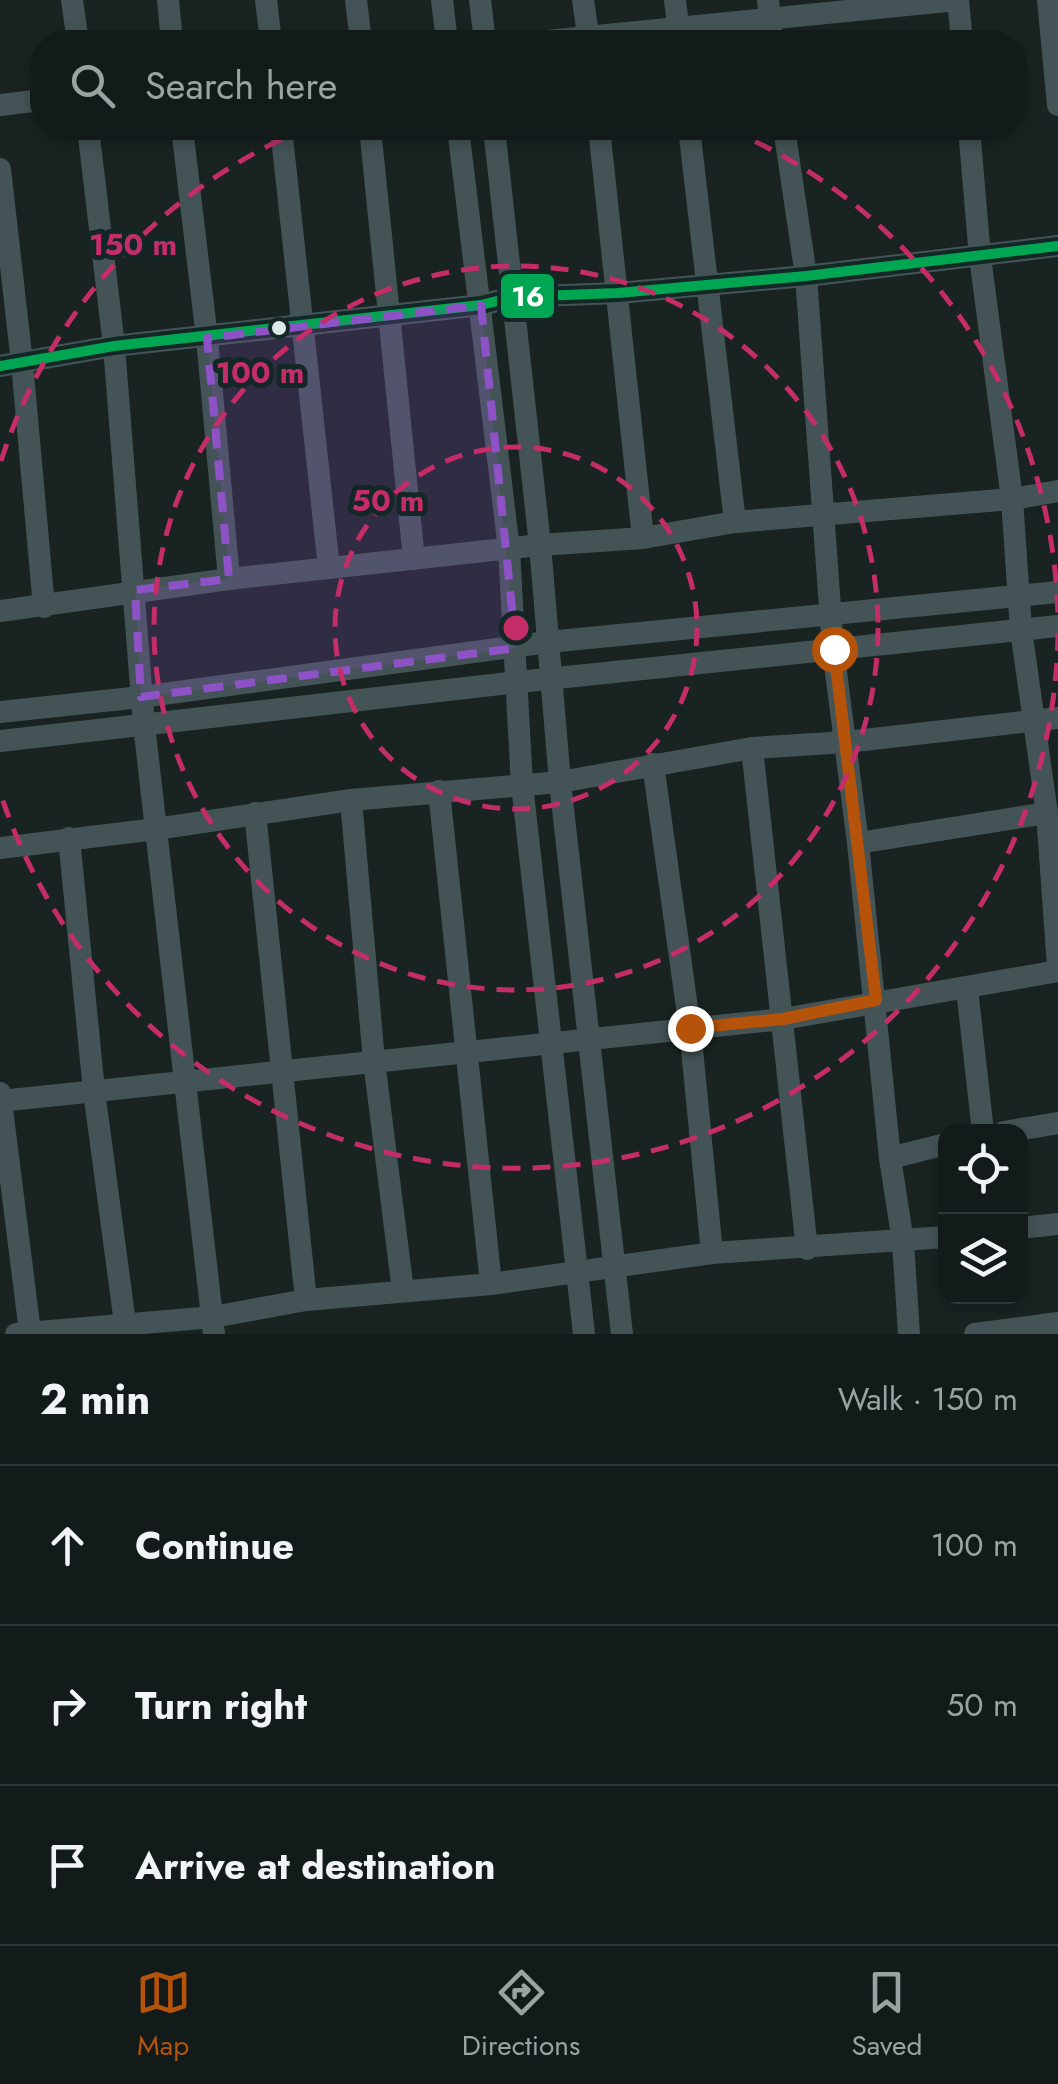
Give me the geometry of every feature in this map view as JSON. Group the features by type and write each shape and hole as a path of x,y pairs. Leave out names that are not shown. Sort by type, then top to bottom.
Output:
{"street":[{"path":"72,0 76,30"},
{"path":"168,0 171,30"},
{"path":"266,0 270,30"},
{"path":"356,0 360,30"},
{"path":"442,0 446,30"},
{"path":"480,0 483,30"},
{"path":"583,0 587,30"},
{"path":"675,0 678,30"},
{"path":"713,30 873,5 957,0 961,30"},
{"path":"1048,0 1058,105"},
{"path":"0,105 30,101"},
{"path":"89,140 114,346 144,725 214,1325"},
{"path":"183,140 229,579"},
{"path":"282,140 329,568"},
{"path":"371,140 414,559"},
{"path":"460,140 509,549 522,785 584,1334"},
{"path":"495,140 540,545 560,782 622,1334"},
{"path":"599,140 643,538"},
{"path":"690,140 735,522"},
{"path":"786,140 806,276 834,649 876,1000 909,1334"},
{"path":"0,1101 783,1019 876,1000 966,989 1058,969 1047,812 1021,630 1012,499 980,256 970,140"},
{"path":"0,170 11,365 44,606"},
{"path":"11,365 114,346 481,305 512,298 706,286 1058,246"},
{"path":"0,611 229,579 540,545 643,538 735,522 1012,499 1058,490"},
{"path":"0,712 142,697 548,642 1058,592"},
{"path":"0,741 1058,626"},
{"path":"0,848 351,800 560,782 752,748 846,742 1058,718"},
{"path":"752,748 806,1249"},
{"path":"653,764 690,1028 712,1254"},
{"path":"439,791 491,1284"},
{"path":"351,800 374,1061 402,1291"},
{"path":"858,842 1047,812"},
{"path":"255,813 306,1300"},
{"path":"69,838 94,1091 126,1323"},
{"path":"966,989 982,1124"},
{"path":"0,1093 23,1333 126,1323 214,1325 306,1300 491,1284 712,1254 938,1238"},
{"path":"1028,1128 1058,1123"},
{"path":"890,1158 938,1146"},
{"path":"1028,1227 1058,1224"},
{"path":"975,1334 1058,1324"}],"highlighted area":[{"path":"481,305 516,648 141,697 135,590 229,579 207,338"}],"transit line":[{"name":"16","path":"0,366 114,346 481,305 513,297 618,293 806,276 1058,246"}],"route":[{"path":"690,1028 783,1019 876,1000 834,649"}]}
